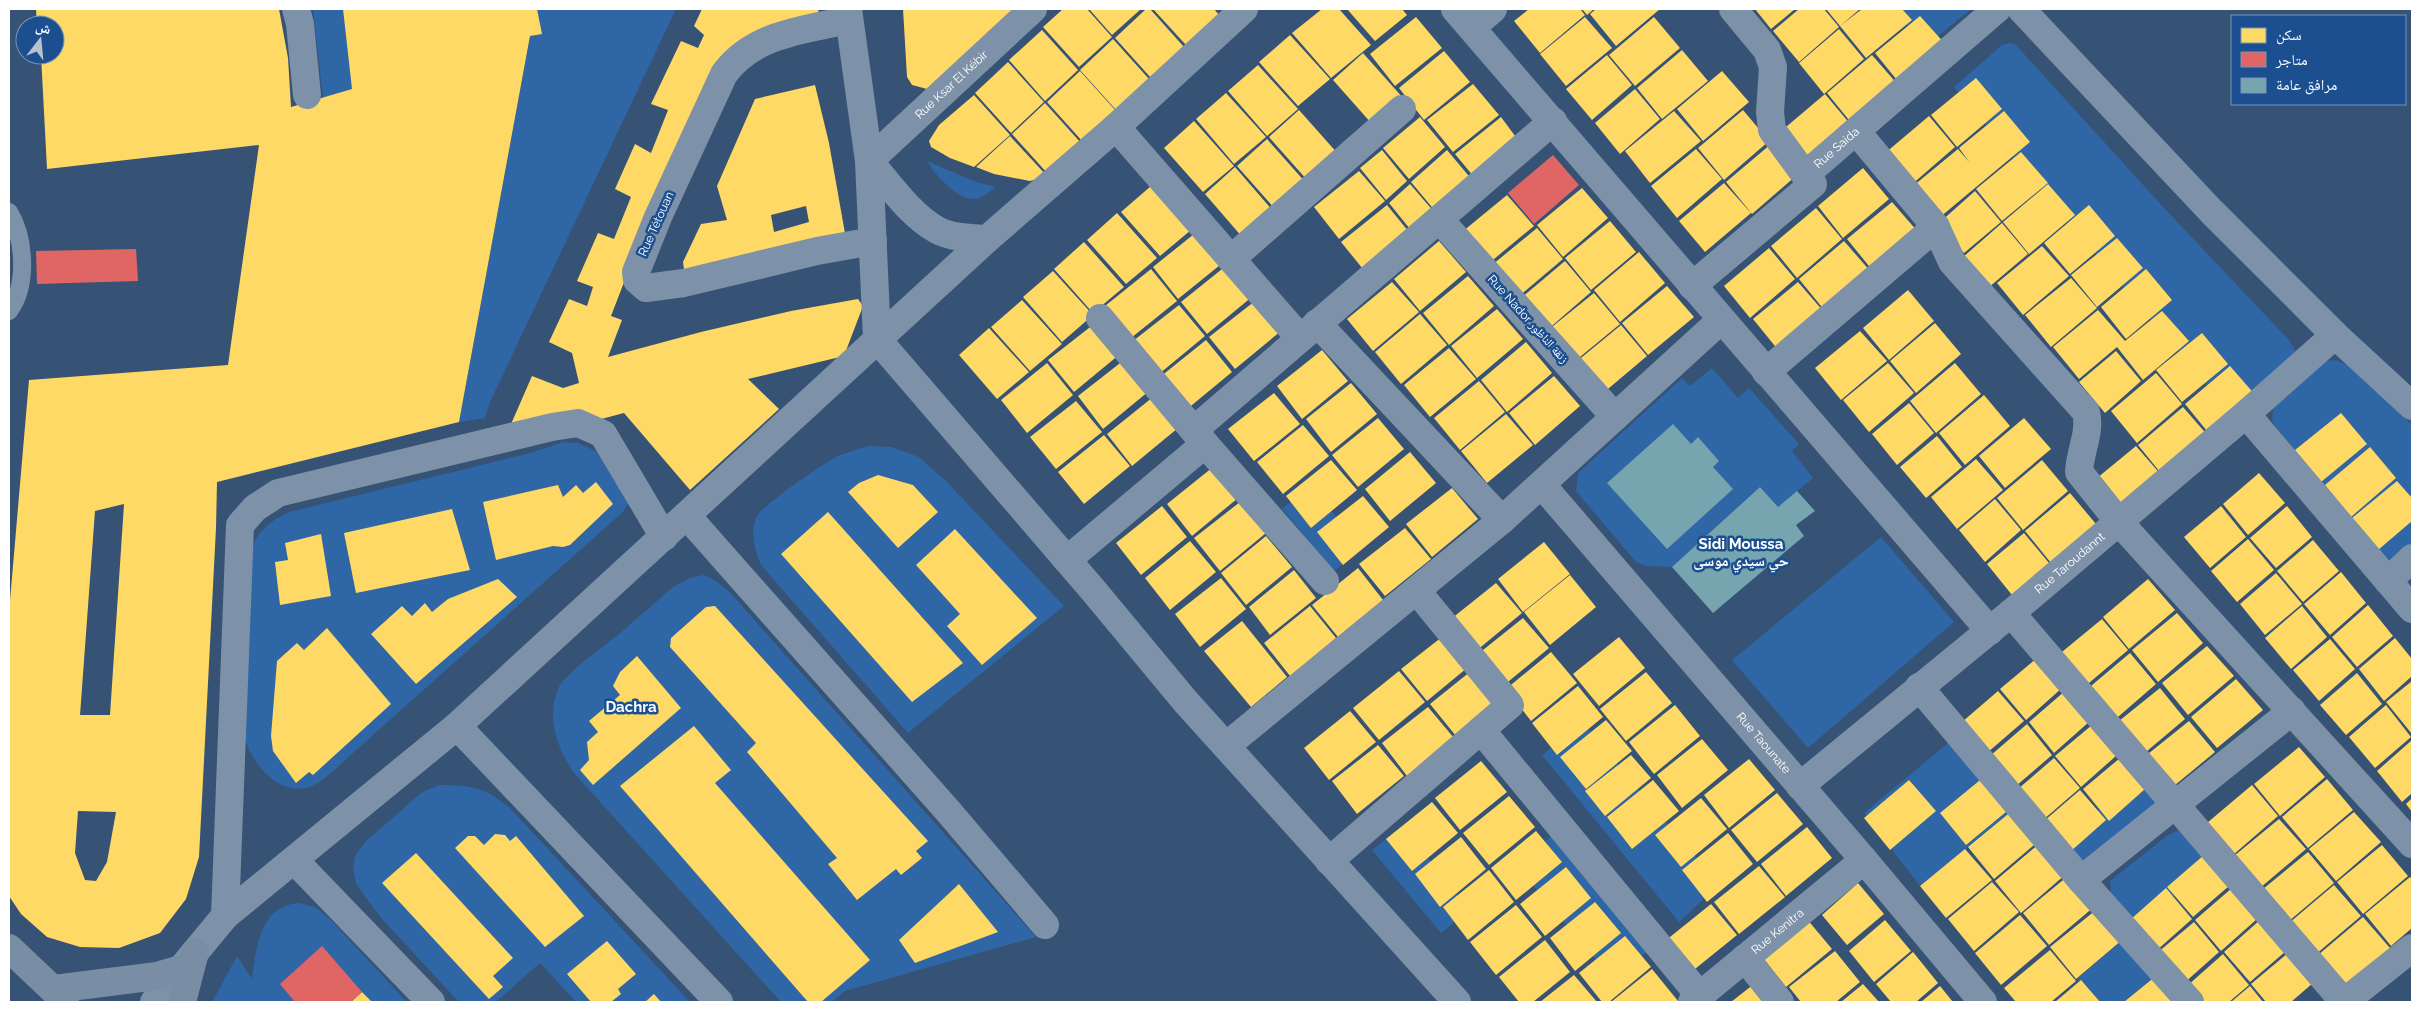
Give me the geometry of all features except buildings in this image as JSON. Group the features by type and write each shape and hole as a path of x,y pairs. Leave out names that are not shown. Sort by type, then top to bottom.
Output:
{"main road":[{"path":"9,948 60,995 156,976 188,960"},
{"path":"182,1002 188,960"}],"street":[{"path":"296,9 300,24 307,95"},
{"name":"Rue Ksar El Kébir","path":"869,161 1033,9"},
{"path":"154,1002 225,916 457,726 987,238 1116,127 1244,9"},
{"path":"1493,9 1464,18 1721,320 1990,631"},
{"path":"1733,9 1767,50 1773,67 1770,112 1772,130 1805,174"},
{"name":"Rue Saida","path":"1692,286 1813,184 1805,174 1997,9"},
{"path":"2021,9 2211,212 2335,335 2412,406"},
{"path":"848,14 869,161 877,339 1226,746 1328,861 1458,1002"},
{"name":"Rue Tétouan","path":"848,14 764,40 734,60 724,74 658,217 636,272 637,280 646,288 684,283 817,251 873,241"},
{"path":"1231,258 1402,109"},
{"path":"1067,560 1200,437 1308,330 1440,220 1553,121"},
{"path":"1116,127 1231,258 1308,330 1502,520"},
{"path":"1856,131 1936,227 1952,262 2086,412 2090,425 2080,457 2079,472 2119,522 2412,844"},
{"path":"869,161 914,212 938,230 960,237 987,238"},
{"name":"Rue Nador زنقة الناظور","path":"1440,220 1616,417"},
{"path":"1766,372 1936,227"},
{"path":"1100,318 1325,581"},
{"path":"1226,746 1502,520 1721,320"},
{"name":"Rue Taroudannt","path":"1800,786 1990,631 2246,414 2335,335"},
{"path":"2246,414 2412,609"},
{"path":"225,916 240,525 255,508 278,493 552,427 578,423 603,434 664,537"},
{"name":"Rue Taounate","path":"1542,485 1864,860 1983,1002"},
{"path":"687,516 948,811 1045,925"},
{"path":"2388,581 2412,558"},
{"path":"1328,861 1510,705 1417,591"},
{"path":"2011,613 2173,805 2344,1002 2412,948"},
{"path":"1919,687 2081,880 2190,1002"},
{"path":"2081,880 2292,711"},
{"path":"457,726 719,1002"},
{"path":"1481,730 1696,999"},
{"path":"294,860 431,1002"},
{"name":"Rue Kenitra","path":"1696,999 1864,860"},
{"path":"1745,958 1780,1002"}],"lane":[{"path":"9,212 17,225 22,275 17,300 9,311"}],"shaded area":[{"path":"313,9 676,9 490,402 485,418 459,422 530,37 323,98"},
{"path":"1892,9 1971,9 1926,46"},
{"path":"2015,44 2166,210 2289,340 2296,352 2234,417 1954,87 2002,45"},
{"path":"927,161 976,182 996,187 984,196 969,199 955,192 941,180"},
{"path":"2336,360 2350,366 2412,425 2412,544 2389,565 2272,422 2273,409 2317,365 2324,361"},
{"path":"1712,368 1738,398 1749,388 1799,444 1792,451 1813,478 1778,507 1760,487 1672,567 1645,566 1635,561 1576,491 1578,473 1682,378 1690,386"},
{"path":"564,442 578,443 602,454 628,503 624,511 324,779 314,785 303,788 291,788 271,778 255,761 245,740 252,546 263,530 289,512 530,453"},
{"path":"868,446 891,447 919,457 945,480 1064,606 908,733 761,565 753,534 757,516 770,503 831,460"},
{"path":"1311,485 1362,549 1334,571 1282,509"},
{"path":"1881,537 1954,622 1808,748 1732,660"},
{"path":"703,575 717,582 735,598 1036,937 845,991 832,1002 781,1002 573,772 558,742 553,722 553,711 558,689 568,676 673,587 690,578"},
{"path":"1583,723 1719,885 1679,922 1542,755"},
{"path":"1954,738 2013,810 1920,886 1864,813"},
{"path":"2137,779 2159,807 2082,867 2061,841"},
{"path":"439,785 469,787 485,791 510,808 690,1002 576,1002 540,963 496,1002 459,1002 381,918 356,884 353,868 355,856 365,842 421,793"},
{"path":"1402,826 1470,910 1441,933 1372,850"},
{"path":"2177,831 2183,832 2211,864 2136,928 2111,895 2110,881 2168,835"},
{"path":"1554,834 1650,949 1613,980 1516,865"},
{"path":"299,903 315,907 329,918 407,1002 212,1002 237,956 252,979 258,942 268,920 276,911"},
{"path":"2122,940 2178,1002 2098,1002 2077,979"}],"district":[{"name":"Sidi Moussa حي سيدي موسى","path":"1741,552"},
{"name":"Dachra","path":"631,707"}]}
